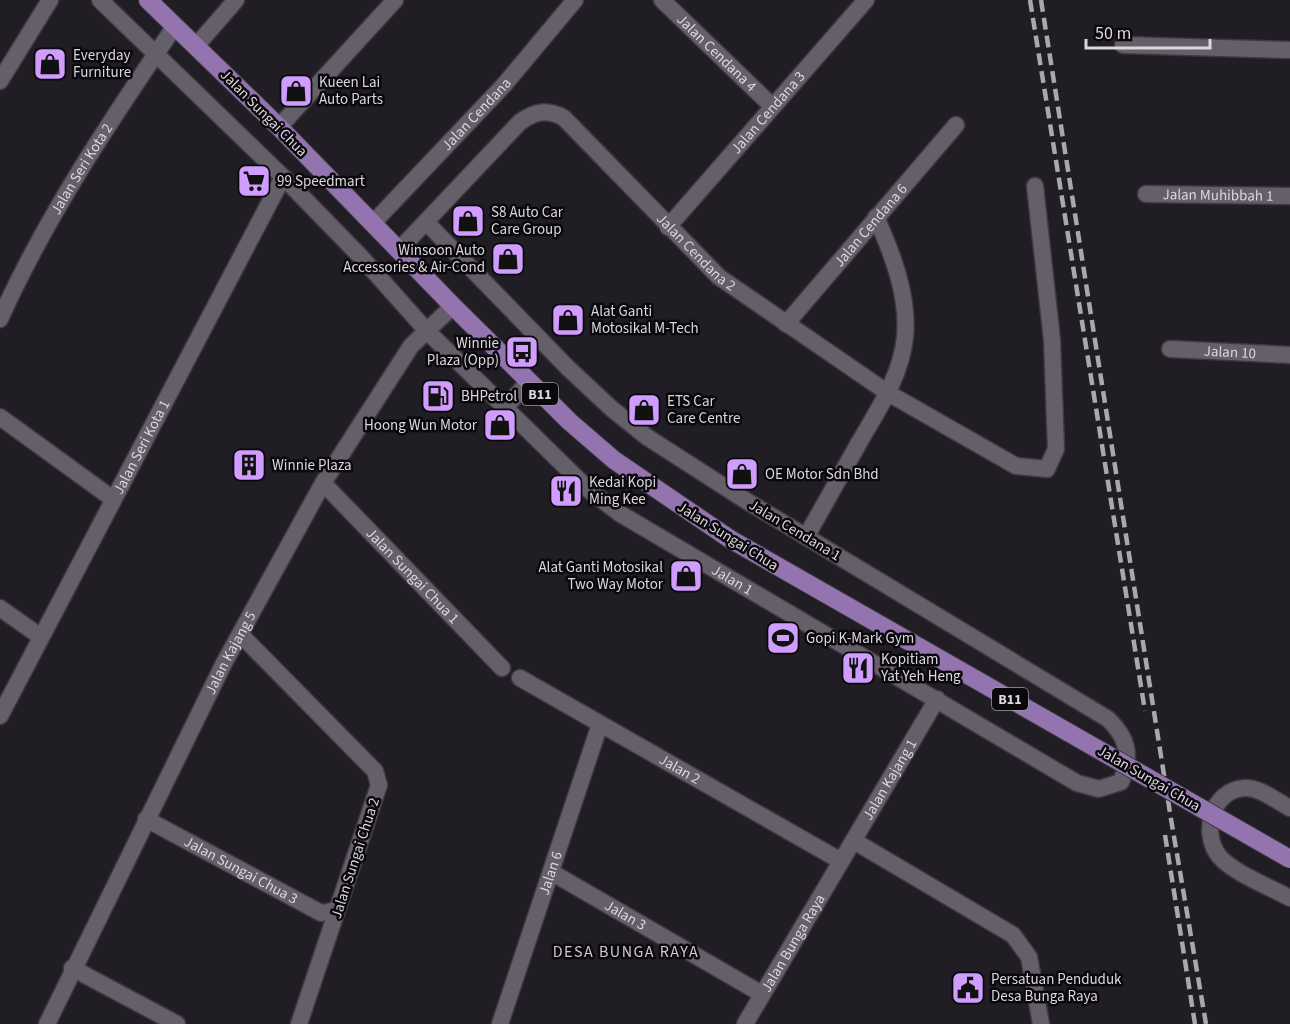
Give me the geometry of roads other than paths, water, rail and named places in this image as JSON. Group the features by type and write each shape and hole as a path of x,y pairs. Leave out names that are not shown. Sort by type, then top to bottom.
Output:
{"main road":[{"name":"Jalan Sungai Chua","path":"148,0 279,127 528,382 614,460 730,539 1290,859"}],"street":[{"path":"0,81 50,0"},
{"name":"Jalan 1","path":"100,0 283,177 362,257 426,330 589,490 619,513 1077,783"},
{"path":"196,46 236,0"},
{"path":"279,127 395,0"},
{"name":"Jalan Cendana","path":"373,223 504,85 575,0"},
{"name":"Jalan Cendana 4","path":"662,0 772,106"},
{"name":"Jalan Cendana 3","path":"668,227 866,0"},
{"name":"Jalan Seri Kota 2","path":"0,319 27,261 72,178 175,26"},
{"path":"1123,45 1290,50"},
{"name":"Jalan Cendana 2","path":"426,222 520,122 528,116 546,111 564,118 719,277 888,393 1016,466 1047,469 1056,449 1052,340 1035,186"},
{"name":"Jalan Cendana 6","path":"786,324 956,125"},
{"name":"Jalan Seri Kota 1","path":"0,716 283,177"},
{"name":"Jalan Muhibbah 1","path":"1146,194 1290,196"},
{"path":"806,537 888,393 900,365 905,335 904,304 889,245 876,217"},
{"path":"399,250 426,222"},
{"name":"Jalan Cendana 1","path":"426,222 612,409 685,462 1108,719 1126,742 1127,763 1121,782 1100,789 1077,783"},
{"name":"Jalan Kajang 5","path":"47,1024 72,968 240,634 323,483 411,346 453,306"},
{"name":"Jalan 10","path":"1170,349 1290,356"},
{"path":"505,408 528,382"},
{"path":"0,417 113,500"},
{"name":"Jalan Sungai Chua 1","path":"323,483 502,668"},
{"path":"0,608 41,637"},
{"name":"Jalan Sungai Chua 2","path":"240,634 375,771 379,785 299,1024"},
{"name":"Jalan 2","path":"520,678 841,861"},
{"name":"Jalan Kajang 1","path":"841,861 937,699"},
{"name":"Jalan 6","path":"501,1024 600,724"},
{"path":"1290,808 1257,790 1243,788 1231,793 1220,802 1212,813 1208,831 1211,844 1229,865 1290,898"},
{"name":"Jalan Sungai Chua 3","path":"146,819 321,913 337,910"},
{"path":"854,841 1013,935 1029,957 1041,1024"},
{"name":"Jalan Bunga Raya","path":"745,1024 841,861"},
{"name":"Jalan 3","path":"551,872 762,994"},
{"path":"72,968 177,1024"}],"railway":[{"path":"1030,0 1145,711"},
{"path":"1041,0 1171,819 1206,1024"},
{"path":"1165,835 1195,1024"}],"place":[{"name":"Everyday Furniture","path":"50,64"},
{"name":"Kueen Lai Auto Parts","path":"296,91"},
{"name":"99 Speedmart","path":"254,181"},
{"name":"S8 Auto Car Care Group","path":"468,221"},
{"name":"Winsoon Auto Accessories & Air-Cond","path":"508,259"},
{"name":"Alat Ganti Motosikal M-Tech","path":"568,320"},
{"name":"Winnie Plaza (Opp)","path":"522,352"},
{"name":"BHPetrol","path":"438,396"},
{"name":"ETS Car Care Centre","path":"644,410"},
{"name":"Hoong Wun Motor","path":"500,425"},
{"name":"Winnie Plaza","path":"249,465"},
{"name":"OE Motor Sdn Bhd","path":"742,474"},
{"name":"Kedai Kopi Ming Kee","path":"566,491"},
{"name":"Alat Ganti Motosikal Two Way Motor","path":"686,576"},
{"name":"Gopi K-Mark Gym","path":"783,638"},
{"name":"Kopitiam Yat Yeh Heng","path":"858,668"},
{"name":"Persatuan Penduduk Desa Bunga Raya","path":"968,988"}],"district":[{"name":"DESA BUNGA RAYA","path":"626,951"}]}
